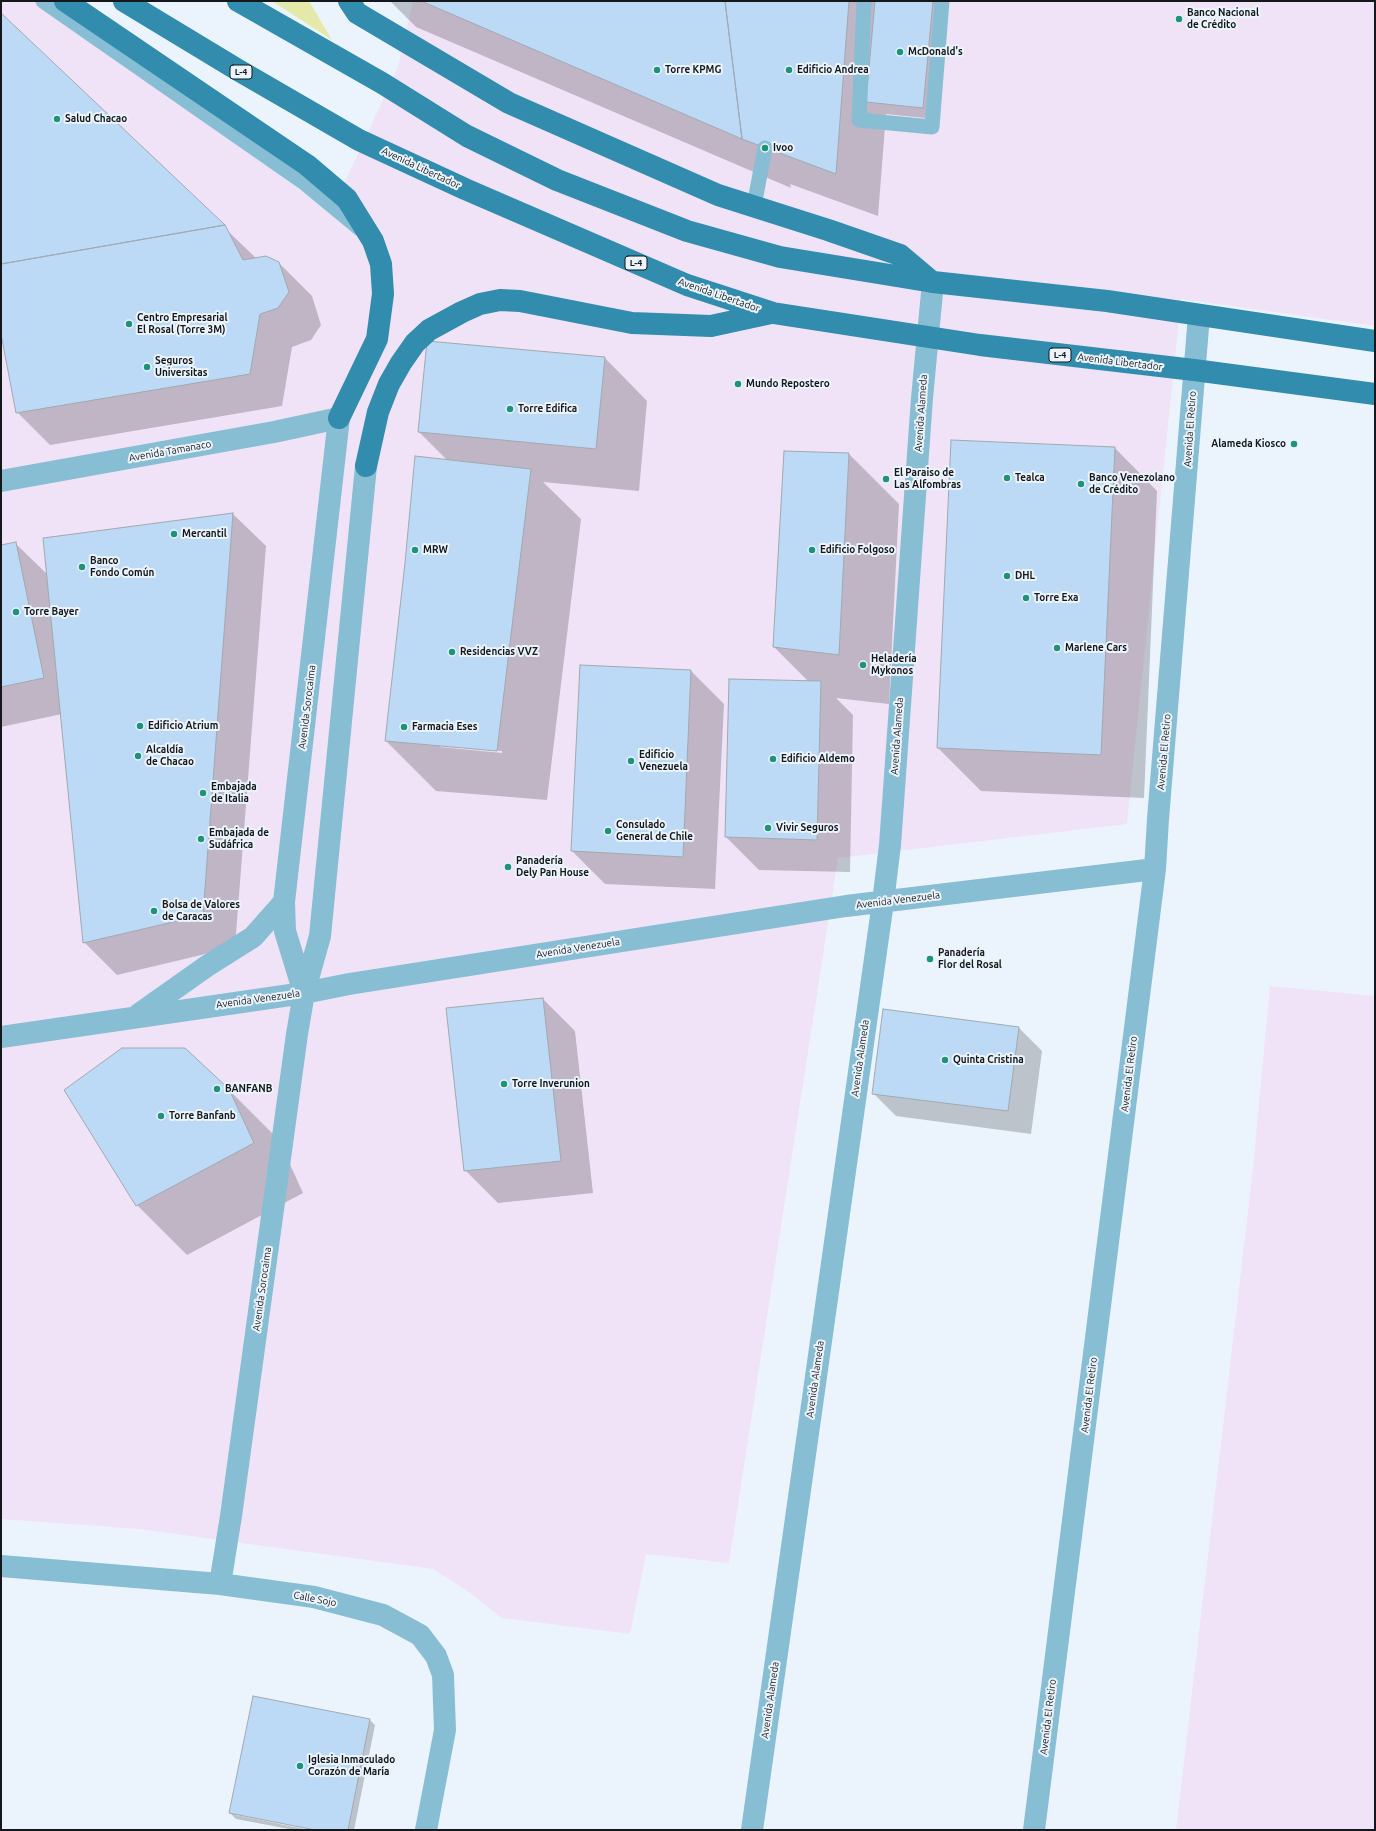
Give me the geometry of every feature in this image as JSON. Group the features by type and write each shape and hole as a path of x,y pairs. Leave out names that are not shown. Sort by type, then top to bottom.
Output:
{"main road":[{"path":"65,1 307,165 347,199 373,241 381,264 384,294 377,339 339,418"},
{"name":"Avenida Libertador","path":"124,1 238,70 359,140 465,189 687,285 773,313 980,345 1194,370 1375,394"},
{"path":"238,1 382,83 467,136 557,180 687,231 780,256 933,282 1107,301 1375,341"},
{"path":"349,1 357,13 509,103 718,195 900,255 933,282"},
{"name":"L-4","path":"366,466 378,412 389,384 400,363 415,343 429,330 456,314 480,304 500,300 520,301 632,323 711,326 773,313"}],"street":[{"name":"Avenida Alameda","path":"752,1830 890,845 927,337 933,282"},
{"name":"Avenida El Retiro","path":"1034,1830 1155,869 1199,315"},
{"name":"Avenida Tamanaco","path":"1,481 274,432 339,418"},
{"name":"Avenida Sorocaima","path":"304,993 285,931 284,902 339,418"},
{"name":"Avenida Sorocaima","path":"220,1584 231,1516 304,993 320,936 366,466"},
{"name":"Avenida Venezuela","path":"1,1037 304,993 349,984 883,902 1155,869"},
{"path":"135,1017 207,966 253,937 284,902"},
{"name":"Calle Sojo","path":"1,1566 220,1584 314,1597 383,1615 420,1635 436,1656 443,1675 445,1730 426,1830"}],"lane":[{"path":"43,1 303,182 373,241"},
{"path":"864,1 859,120 932,127 942,1"},
{"path":"754,206 765,148"}],"shaded area":[{"path":"1,1 35,1 331,212 398,67 413,1 1375,1 1375,326 1181,299 1127,824 838,858 729,1563 646,1554 630,1634 502,1618 466,1590 433,1569 139,1529 1,1519"},
{"path":"1270,986 1375,996 1375,1830 1176,1830 1253,1168"}],"green space":[{"path":"272,1 309,1 332,40"}],"building":[{"name":"Torre KPMG","path":"421,1 725,1 742,139"},
{"name":"Edificio Andrea","path":"725,1 849,1 836,174 742,139"},
{"name":"McDonald's","path":"875,1 933,1 923,108 866,102"},
{"name":"Salud Chacao","path":"1,13 225,225 1,264"},
{"name":"Centro Empresarial El Rosal (Torre 3M)","path":"225,225 243,260 266,256 279,262 289,292 278,308 260,314 250,374 16,413 1,334 1,264"},
{"name":"Torre Edifica","path":"427,341 605,357 596,449 418,432"},
{"name":"Torre Exa","path":"951,440 1115,447 1101,755 937,748"},
{"name":"Edificio Folgoso","path":"784,451 849,453 839,655 773,647"},
{"name":"Residencias VVZ","path":"415,456 531,469 497,751 385,741 405,563"},
{"name":"Edificio Atrium","path":"233,513 203,915 83,943 43,538"},
{"name":"Torre Bayer","path":"16,542 44,678 1,687 1,545"},
{"name":"Edificio Venezuela","path":"580,665 691,670 683,857 571,851"},
{"name":"Edificio Aldemo","path":"729,679 821,681 817,840 725,837"},
{"name":"Torre Inverunion","path":"543,998 561,1161 464,1171 446,1008"},
{"name":"Quinta Cristina","path":"883,1009 1019,1027 1008,1111 872,1094"},
{"name":"Torre Banfanb","path":"122,1048 185,1048 229,1089 254,1143 136,1206 64,1090"},
{"name":"Iglesia Inmaculado Corazón de María","path":"253,1696 370,1719 348,1830 315,1830 229,1813"}],"place":[{"name":"Banco Nacional de Crédito","path":"1179,19"},
{"name":"McDonald's","path":"900,52"},
{"name":"Torre KPMG","path":"657,70"},
{"name":"Edificio Andrea","path":"789,70"},
{"name":"Salud Chacao","path":"57,119"},
{"name":"Ivoo","path":"765,148"},
{"name":"Centro Empresarial El Rosal (Torre 3M)","path":"129,324"},
{"name":"Seguros Universitas","path":"147,367"},
{"name":"Mundo Repostero","path":"738,384"},
{"name":"Torre Edifica","path":"510,409"},
{"name":"Alameda Kiosco","path":"1294,444"},
{"name":"Tealca","path":"1007,478"},
{"name":"El Paraiso de Las Alfombras","path":"886,479"},
{"name":"Banco Venezolano de Crédito","path":"1081,484"},
{"name":"Mercantil","path":"174,534"},
{"name":"MRW","path":"415,550"},
{"name":"Edificio Folgoso","path":"812,550"},
{"name":"Banco Fondo Común","path":"82,567"},
{"name":"DHL","path":"1007,576"},
{"name":"Torre Exa","path":"1026,598"},
{"name":"Torre Bayer","path":"16,612"},
{"name":"Marlene Cars","path":"1057,648"},
{"name":"Residencias VVZ","path":"452,652"},
{"name":"Heladería Mykonos","path":"863,665"},
{"name":"Edificio Atrium","path":"140,726"},
{"name":"Farmacia Eses","path":"404,727"},
{"name":"Alcaldía de Chacao","path":"138,756"},
{"name":"Edificio Aldemo","path":"773,759"},
{"name":"Edificio Venezuela","path":"631,761"},
{"name":"Embajada de Italia","path":"203,793"},
{"name":"Vivir Seguros","path":"768,828"},
{"name":"Consulado General de Chile","path":"608,831"},
{"name":"Embajada de Sudáfrica","path":"201,839"},
{"name":"Panadería Dely Pan House","path":"508,867"},
{"name":"Bolsa de Valores de Caracas","path":"154,911"},
{"name":"Panadería Flor del Rosal","path":"930,959"},
{"name":"Quinta Cristina","path":"945,1060"},
{"name":"Torre Inverunion","path":"504,1084"},
{"name":"BANFANB","path":"217,1089"},
{"name":"Torre Banfanb","path":"161,1116"},
{"name":"Iglesia Inmaculado Corazón de María","path":"300,1766"}]}
